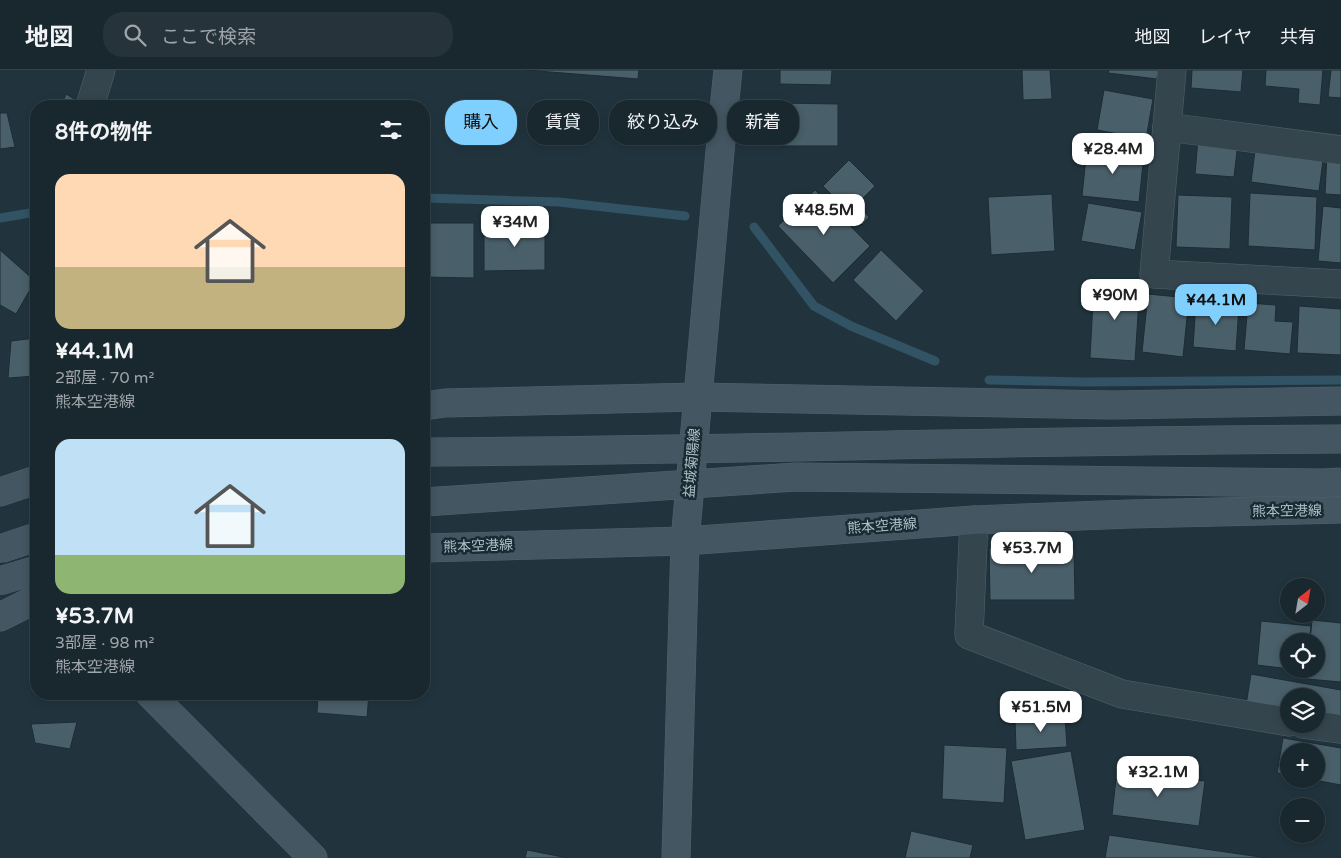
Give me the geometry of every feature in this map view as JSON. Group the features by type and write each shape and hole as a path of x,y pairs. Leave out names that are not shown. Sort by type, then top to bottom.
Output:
{"main road":[{"name":"益城菊陽線","path":"676,858 685,541 728,70"},
{"path":"430,405 445,403 697,397 1112,405 1341,401"},
{"path":"430,452 1341,439"},
{"name":"熊本空港線","path":"430,502 796,477 1341,482"},
{"path":"0,492 30,482"},
{"name":"熊本空港線","path":"430,548 685,541 974,520 1341,509"},
{"path":"0,549 30,539"},
{"path":"0,541 30,573"},
{"path":"0,581 30,572"},
{"path":"0,617 30,602"},
{"path":"156,700 313,858"}],"street":[{"path":"92,100 101,70"},
{"path":"1172,70 1154,274 1341,284"},
{"path":"1167,127 1341,150"},
{"path":"974,520 969,635 1122,694 1280,720"},
{"path":"1325,727 1341,730"}],"building":[{"path":"525,70 639,70 638,79"},
{"path":"780,70 832,70 831,85 780,84"},
{"path":"1022,70 1050,70 1052,99 1023,100"},
{"path":"1109,70 1158,70 1157,79 1108,73"},
{"path":"1192,70 1243,70 1241,92 1191,88"},
{"path":"1266,70 1323,70 1320,105 1298,103 1299,89 1265,86"},
{"path":"1331,70 1341,70 1341,98 1328,97"},
{"path":"1104,90 1153,99 1146,139 1097,130"},
{"path":"66,94 76,100 64,100"},
{"path":"799,103 838,104 838,146 780,146 799,145"},
{"path":"0,113 7,113 15,147 0,149"},
{"path":"1198,139 1238,143 1234,177 1195,174"},
{"path":"1256,143 1324,153 1319,191 1251,182"},
{"path":"1087,148 1144,154 1139,202 1082,196"},
{"path":"1327,154 1341,155 1341,195 1325,194"},
{"path":"849,160 875,186 857,204 869,217 862,225 823,186"},
{"path":"815,190 870,246 833,283 778,226"},
{"path":"1250,193 1317,197 1315,250 1248,246"},
{"path":"1052,194 1055,251 991,255 988,197"},
{"path":"1178,195 1232,197 1230,249 1176,247"},
{"path":"1088,203 1142,212 1135,250 1081,241"},
{"path":"1323,206 1341,208 1341,263 1318,261"},
{"path":"430,223 474,223 474,278 430,277"},
{"path":"545,225 545,270 484,271 484,226"},
{"path":"0,250 30,277 30,290 16,314 0,305"},
{"path":"881,250 924,291 896,321 853,280"},
{"path":"1094,282 1140,285 1135,361 1090,358"},
{"path":"1148,294 1189,298 1183,357 1142,352"},
{"path":"1196,302 1239,306 1236,351 1193,347"},
{"path":"1248,303 1276,305 1275,321 1293,322 1290,354 1244,350"},
{"path":"1299,306 1341,309 1341,355 1297,353"},
{"path":"30,339 30,376 8,378 11,341"},
{"path":"989,548 1074,548 1075,600 990,600"},
{"path":"1261,621 1311,626 1310,633 1280,633 1280,668 1257,665"},
{"path":"1325,621 1341,623 1341,682 1307,679 1325,678 1325,633 1311,633 1312,623 1325,623"},
{"path":"1251,674 1341,690 1341,722 1325,719 1325,688 1280,688 1280,711 1246,705"},
{"path":"318,700 368,700 367,717 317,713"},
{"path":"1065,716 1067,747 1016,750 1015,719"},
{"path":"77,722 70,749 35,743 31,724"},
{"path":"1283,738 1312,743 1282,743"},
{"path":"944,745 1007,748 1004,803 942,799"},
{"path":"1325,745 1341,748 1341,785 1325,782"},
{"path":"1071,751 1085,830 1025,840 1011,761"},
{"path":"1280,756 1280,774 1277,773"},
{"path":"1117,770 1205,781 1199,826 1112,815"},
{"path":"911,831 973,845 970,858 905,858"},
{"path":"1109,835 1267,858 1105,858"},
{"path":"527,850 568,858 525,858"}],"waterway":[{"path":"430,198 559,202 685,216"},
{"path":"0,218 30,213"},
{"path":"754,227 814,306 851,326 935,361"},
{"path":"989,380 1084,382 1341,380"}]}
